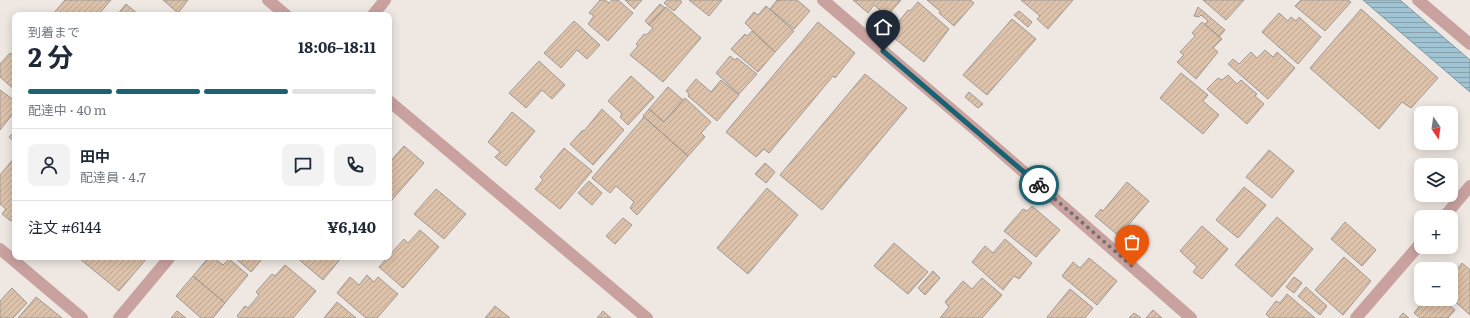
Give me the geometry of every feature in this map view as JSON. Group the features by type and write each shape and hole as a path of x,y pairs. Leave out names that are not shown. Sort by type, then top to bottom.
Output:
{"street":[{"path":"268,0 282,12"},
{"path":"375,12 385,0"},
{"path":"823,0 978,132 1191,318"},
{"path":"1418,0 1470,44"},
{"path":"392,104 647,318"},
{"path":"1450,210 1470,186"},
{"path":"0,249 12,259"},
{"path":"1356,318 1414,251"},
{"path":"13,260 82,318"},
{"path":"119,318 167,260"}],"water":[{"path":"1363,0 1400,0 1470,60 1470,92"}],"building":[{"path":"65,0 111,0 101,12 55,12"},
{"path":"163,0 188,0 179,12"},
{"path":"600,0 605,0 609,3 612,0 618,0 633,13 608,41 588,24 594,16 589,13"},
{"path":"625,0 642,0 634,9"},
{"path":"667,0 680,0 682,2 674,11 664,3"},
{"path":"689,0 722,0 709,16"},
{"path":"777,0 797,0 810,11 794,29 770,9"},
{"path":"853,0 901,0 887,16 874,5 868,13"},
{"path":"927,0 970,0 974,3 954,26"},
{"path":"1021,0 1073,0 1048,29 1037,19 1040,16"},
{"path":"1203,0 1244,0 1226,20"},
{"path":"1301,0 1348,0 1351,2 1325,31 1295,6"},
{"path":"918,2 949,29 924,62 889,34 908,10 910,11"},
{"path":"126,4 135,12 119,12"},
{"path":"660,4 665,8 649,25 645,21"},
{"path":"766,6 794,31 775,52 745,23 754,12 758,15"},
{"path":"666,7 701,38 663,82 630,55 638,46 636,44 644,34 646,35 653,28 649,25"},
{"path":"1198,7 1225,30 1219,37 1205,24 1208,21 1201,15 1199,17 1194,16"},
{"path":"1361,9 1438,78 1411,108 1402,102 1379,129 1310,68"},
{"path":"1019,11 1032,22 1028,27 1014,15"},
{"path":"1279,13 1288,21 1291,17 1296,21 1299,17 1321,37 1298,64 1262,32"},
{"path":"1012,19 1036,39 987,95 963,75"},
{"path":"574,21 600,45 587,59 577,50 561,68 544,53"},
{"path":"818,22 855,53 835,78 833,76 769,153 764,149 756,157 726,132"},
{"path":"1202,22 1222,39 1213,48 1218,52 1196,79 1177,62 1184,55 1180,52 1195,36 1192,33"},
{"path":"752,31 775,52 758,72 731,49 745,34 747,36"},
{"path":"1265,50 1273,57 1277,52 1295,68 1268,99 1228,64 1233,59 1239,64 1251,52 1257,58"},
{"path":"10,53 12,55 12,87 0,77 0,64"},
{"path":"730,56 735,60 737,58 757,74 739,94 716,73"},
{"path":"539,61 565,85 552,99 542,90 526,108 509,93"},
{"path":"1181,73 1208,95 1203,101 1219,115 1203,134 1160,98"},
{"path":"865,74 907,108 822,210 780,175"},
{"path":"1228,75 1237,84 1241,80 1257,94 1255,96 1264,104 1247,124 1207,89 1218,78 1222,80"},
{"path":"631,76 654,97 628,125 620,117 622,114 608,101"},
{"path":"696,79 711,92 721,80 739,95 717,121 688,96 689,94 686,91"},
{"path":"668,87 683,100 664,122 649,109"},
{"path":"0,90 12,99 12,115 0,130"},
{"path":"969,92 983,104 978,108 965,97"},
{"path":"685,98 711,122 701,133 705,137 688,156 643,116 649,109 664,122"},
{"path":"602,109 624,130 593,165 570,144 583,130 584,131"},
{"path":"512,112 535,131 506,166 495,157 500,152 488,142"},
{"path":"644,117 688,156 637,215 630,208 634,202 616,186 610,193 592,178"},
{"path":"404,146 424,163 392,200 392,160"},
{"path":"564,148 592,171 560,209 535,189 543,180 540,177"},
{"path":"1269,150 1294,171 1272,198 1246,177"},
{"path":"12,161 11,221 2,214 6,209 0,204 0,175"},
{"path":"765,163 775,172 766,183 755,174"},
{"path":"589,181 602,193 592,205 578,193"},
{"path":"1127,182 1149,201 1119,236 1095,216 1101,209 1103,211"},
{"path":"1244,187 1266,205 1238,238 1216,220"},
{"path":"767,188 798,215 748,274 717,248"},
{"path":"436,189 466,214 444,239 414,214"},
{"path":"1032,206 1060,230 1036,257 1004,231 1023,209 1027,211"},
{"path":"1277,217 1313,249 1272,297 1235,265"},
{"path":"623,218 632,225 615,244 606,236"},
{"path":"1345,222 1376,250 1362,266 1331,239"},
{"path":"1202,226 1228,249 1202,279 1193,272 1197,267 1180,251"},
{"path":"420,230 439,247 403,288 379,267 385,260 392,260 392,252 404,239 408,243"},
{"path":"1005,239 1032,263 1019,279 1014,276 1003,290 972,262 985,246 993,253"},
{"path":"894,243 928,272 908,294 874,266"},
{"path":"1344,257 1371,281 1343,315 1315,290"},
{"path":"1089,258 1117,281 1097,305 1062,276 1073,262 1080,268"},
{"path":"81,260 145,260 119,291"},
{"path":"206,260 217,260 223,265 228,260 230,260 248,275 225,303 193,276"},
{"path":"237,260 261,260 251,272"},
{"path":"300,260 340,260 323,280"},
{"path":"1462,263 1470,270 1470,315 1458,304 1458,268"},
{"path":"285,265 316,291 293,318 239,318 237,316 245,306 248,308 259,295 256,292 272,274 275,276"},
{"path":"933,271 940,278 925,295 918,288"},
{"path":"367,275 374,282 378,277 398,294 377,318 366,318 337,293 350,277 359,285"},
{"path":"193,276 225,303 213,318 201,318 176,296"},
{"path":"1294,277 1302,283 1294,293 1286,287"},
{"path":"982,278 1002,295 982,318 940,318 949,307 945,302 963,281 972,289"},
{"path":"1306,287 1327,306 1320,315 1298,296"},
{"path":"12,288 27,303 13,318 0,318 0,301"},
{"path":"1070,289 1093,308 1085,318 1048,318 1047,317"},
{"path":"1287,294 1315,318 1270,318 1266,314 1276,301 1280,303"},
{"path":"36,297 62,318 18,318"},
{"path":"337,302 356,318 324,318"},
{"path":"495,306 510,318 485,318"},
{"path":"1420,306 1450,306 1455,310 1448,318 1420,318 1414,313"},
{"path":"1153,310 1162,318 1146,318"},
{"path":"177,311 186,318 171,318"},
{"path":"603,311 611,318 597,318"},
{"path":"1134,313 1141,318 1129,318"},
{"path":"1403,313 1409,318 1399,318"}],"way so far":[{"path":"1039,185 1132,266"}],"route":[{"path":"883,51 1039,185"}]}
